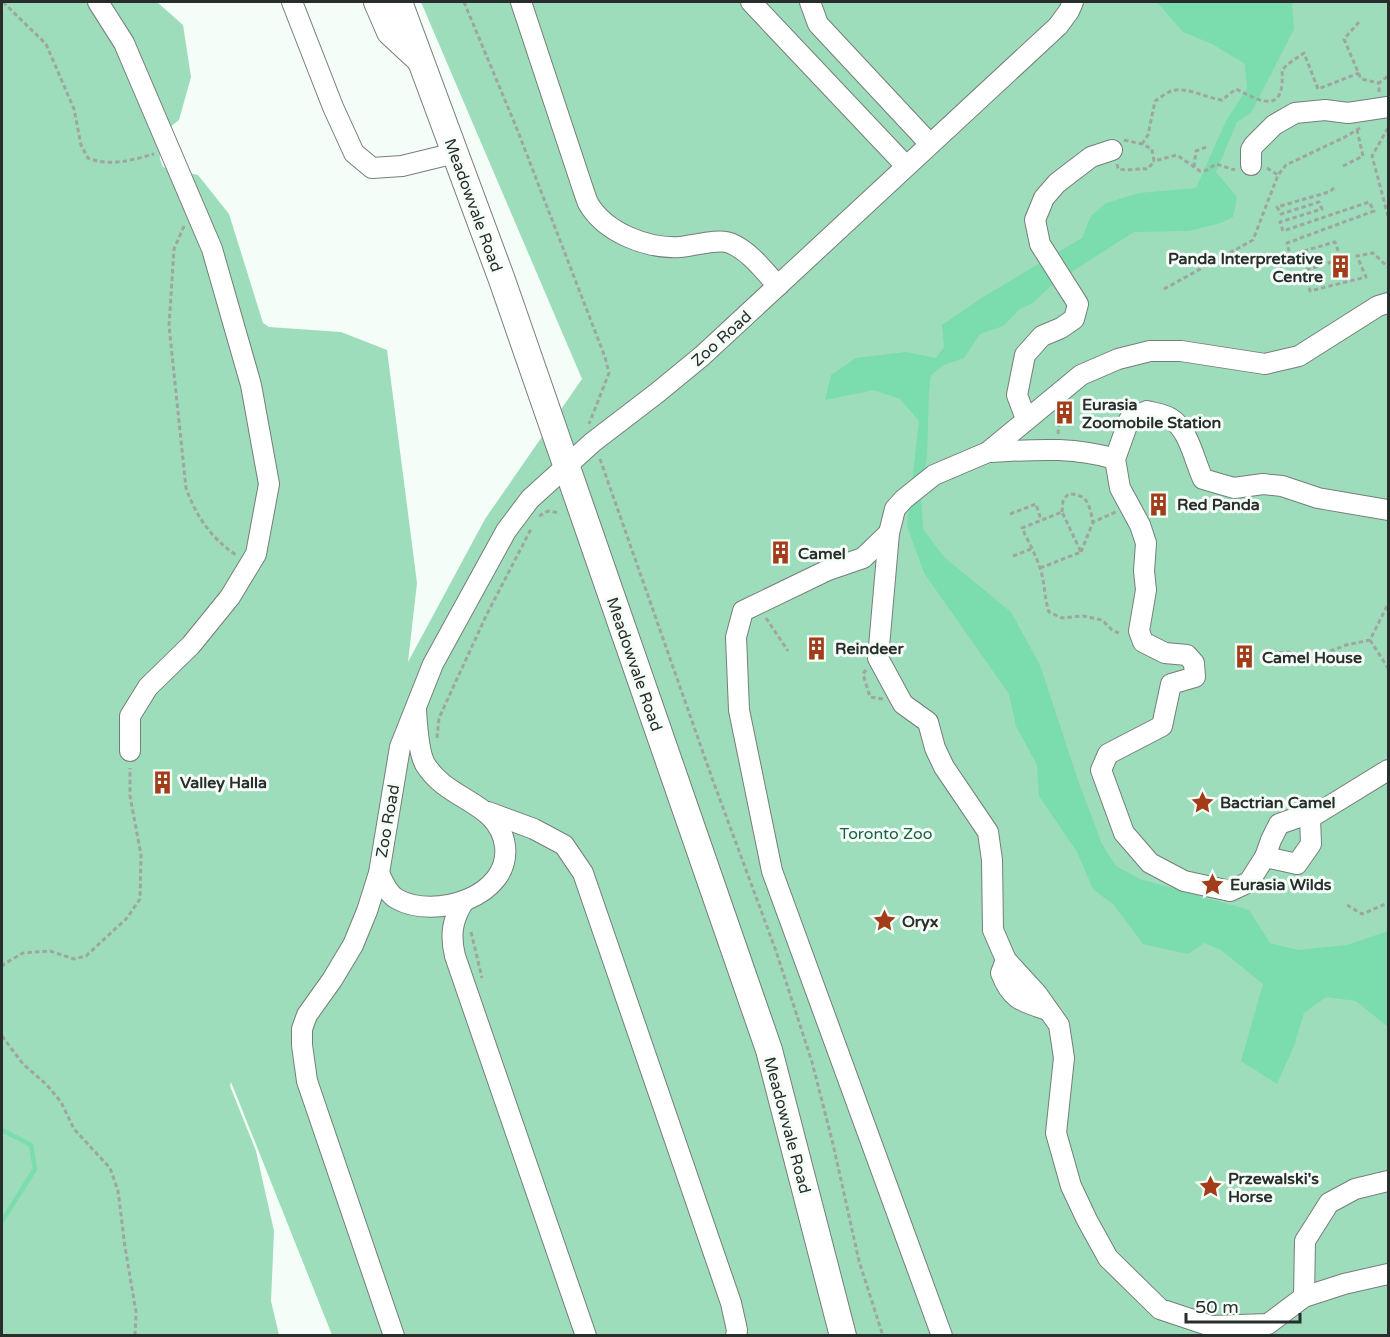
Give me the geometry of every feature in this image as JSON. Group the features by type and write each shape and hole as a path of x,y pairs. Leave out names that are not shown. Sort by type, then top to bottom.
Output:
{"main road":[{"name":"Meadowvale Road","path":"394,3 390,32 422,62 567,466 769,1050 843,1335"}],"street":[{"path":"98,2 124,43 212,249 251,385 269,484 256,554 230,597 191,645 148,687 130,716 130,751"},
{"path":"292,2 333,107 354,153 372,168 402,166 455,153"},
{"path":"520,2 582,186 589,204 598,215 621,233 649,243 680,247 728,242 747,253 778,286"},
{"path":"751,2 906,166"},
{"path":"810,2 818,24 930,144"},
{"name":"Zoo Road","path":"415,707 424,762 440,783 488,812 500,827 504,838 504,865 498,876 487,887 464,902 449,906 432,908 413,905 395,898 385,886 379,873 400,747 415,707 433,664 506,531 530,499 593,442 702,356 1058,26 1070,11 1073,2"},
{"path":"1251,165 1251,150 1254,145 1274,125 1294,113 1325,110 1347,113 1385,108"},
{"path":"1026,419 1017,395 1025,355 1042,336 1061,328 1074,319 1078,304 1040,244 1035,220 1044,198 1057,183 1091,157 1112,150"},
{"path":"1389,303 1378,306 1299,356 1265,364 1181,351 1150,351 1118,359 1081,375 988,452 934,475 895,509 889,533 878,658 903,704 928,722 935,748 944,766 988,832 992,860 993,930 1006,960 1059,1025 1064,1058 1056,1133 1071,1186 1086,1220 1108,1258 1160,1309 1212,1326 1268,1324 1304,1297 1344,1284 1389,1274"},
{"path":"1389,510 1318,498 1282,486 1263,484 1234,488 1203,479 1194,460 1186,433 1170,418 1147,411 1129,420 1115,459 1120,488 1140,525 1146,543 1143,571 1146,590 1139,631 1143,642 1165,653 1187,654 1194,663 1195,677 1171,684 1162,726 1108,754 1101,770 1124,833 1150,863 1184,881 1230,891 1249,882 1265,857 1279,825 1299,817 1310,818 1389,770"},
{"path":"988,452 1058,449 1089,452 1115,459"},
{"path":"889,533 863,558 828,570 743,611 736,637 739,710 772,871 942,1335"},
{"path":"488,812 534,829 564,845 583,873 731,1303 736,1335"},
{"path":"1265,857 1297,864 1311,844 1310,818"},
{"path":"379,873 368,910 353,945 307,1015 302,1029 302,1045 307,1081 394,1335"},
{"path":"464,902 456,914 453,925 451,941 455,956 586,1335"},
{"path":"1304,1297 1305,1241 1329,1203 1355,1189 1389,1181"}],"path":[{"path":"3,2 46,44 74,109 81,145 88,158 100,163 132,160 158,153 173,155"},
{"path":"464,2 517,129 605,357 609,373 589,423"},
{"path":"1359,22 1344,39 1361,79 1379,83"},
{"path":"1142,144 1148,135 1155,101 1171,91 1187,89 1208,98 1222,100 1236,89 1259,100 1271,102 1278,98 1284,89 1282,70 1304,54 1318,89 1359,73"},
{"path":"1164,289 1253,240 1278,175 1286,165 1357,131 1385,108"},
{"path":"1389,128 1372,156 1389,216"},
{"path":"1343,166 1363,156 1357,131"},
{"path":"1154,161 1152,149 1142,144 1121,140 1112,150 1118,169 1129,171 1137,168 1148,169 1154,161 1177,155 1200,171 1216,164 1239,171 1251,165"},
{"path":"1194,167 1196,151 1209,146"},
{"path":"1334,188 1329,192 1277,207 1281,214 1319,202 1322,209 1280,222 1283,231 1369,202 1374,211 1287,243 1290,255 1335,242 1341,259 1306,270 1310,291 1366,277 1357,256 1373,253 1389,267"},
{"path":"195,208 180,232 174,249 170,296 170,326 186,488 195,513 212,535 233,554 250,563"},
{"path":"1058,393 1066,409 1060,412 1058,449"},
{"path":"602,464 712,778 776,951 812,1062 859,1261 883,1335"},
{"path":"1040,567 1081,552 1093,522 1087,500 1079,494 1068,494 1063,501 1062,512 1081,552"},
{"path":"1010,514 1036,504 1041,520"},
{"path":"1093,522 1129,507"},
{"path":"537,517 549,511 560,513"},
{"path":"1062,512 1022,528 1040,567 1046,588 1044,598 1049,612 1062,618 1083,616 1102,620 1113,631 1143,642"},
{"path":"436,739 439,718 486,616 532,527"},
{"path":"1013,556 1031,549"},
{"path":"756,604 788,651"},
{"path":"1370,640 1389,604"},
{"path":"1264,653 1289,652 1297,664 1346,645 1370,640"},
{"path":"1370,640 1389,668"},
{"path":"2,967 23,953 50,951 74,959 86,956 127,918 140,899 141,855 130,796 130,751"},
{"path":"1347,905 1362,914 1389,903"},
{"path":"470,929 483,979"},
{"path":"2,1036 23,1064 61,1102 74,1129 110,1168 118,1191 136,1312 135,1335"}],"green space":[{"name":"Toronto Zoo","path":"2,2 157,2 183,25 191,77 179,120 159,136 160,159 163,167 198,175 229,214 263,323 269,327 341,332 387,350 417,583 408,662 485,519 582,379 421,2 1388,2 1388,1335 332,1335 231,1082 230,1086 256,1151 274,1231 271,1301 279,1335 2,1336"}],"shaded area":[{"path":"1157,2 1292,2 1294,29 1251,113 1237,122 1216,172 1237,197 1233,217 1221,223 1189,231 1134,232 1054,283 1033,303 1020,309 1003,326 980,334 964,358 944,365 931,375 927,455 921,494 923,529 944,557 1011,612 1040,665 1102,844 1116,866 1140,879 1249,910 1270,943 1298,950 1347,945 1388,931 1388,1027 1356,1001 1326,997 1304,1013 1294,1046 1277,1084 1241,1061 1263,984 1221,950 1204,943 1188,954 1143,944 1114,905 1093,889 1077,852 1039,796 1037,765 1016,726 1009,694 924,573 907,526 919,421 900,399 874,390 825,400 831,375 856,358 906,352 936,358 944,347 942,325 983,297 1082,238 1091,216 1106,203 1139,193 1196,188 1226,121 1247,88 1245,64 1212,44 1183,32"}],"waterway":[{"path":"2,1130 31,1145 35,1169 2,1221"}],"place":[{"name":"Panda Interpretative Centre","path":"1341,267"},
{"name":"Eurasia Zoomobile Station","path":"1064,413"},
{"name":"Red Panda","path":"1159,504"},
{"name":"Camel","path":"780,553"},
{"name":"Reindeer","path":"817,648"},
{"name":"Camel House","path":"1244,657"},
{"name":"Valley Halla","path":"162,782"},
{"name":"Bactrian Camel","path":"1202,802"},
{"name":"Eurasia Wilds","path":"1212,884"},
{"name":"Oryx","path":"884,921"},
{"name":"Przewalski's Horse","path":"1210,1187"}]}
